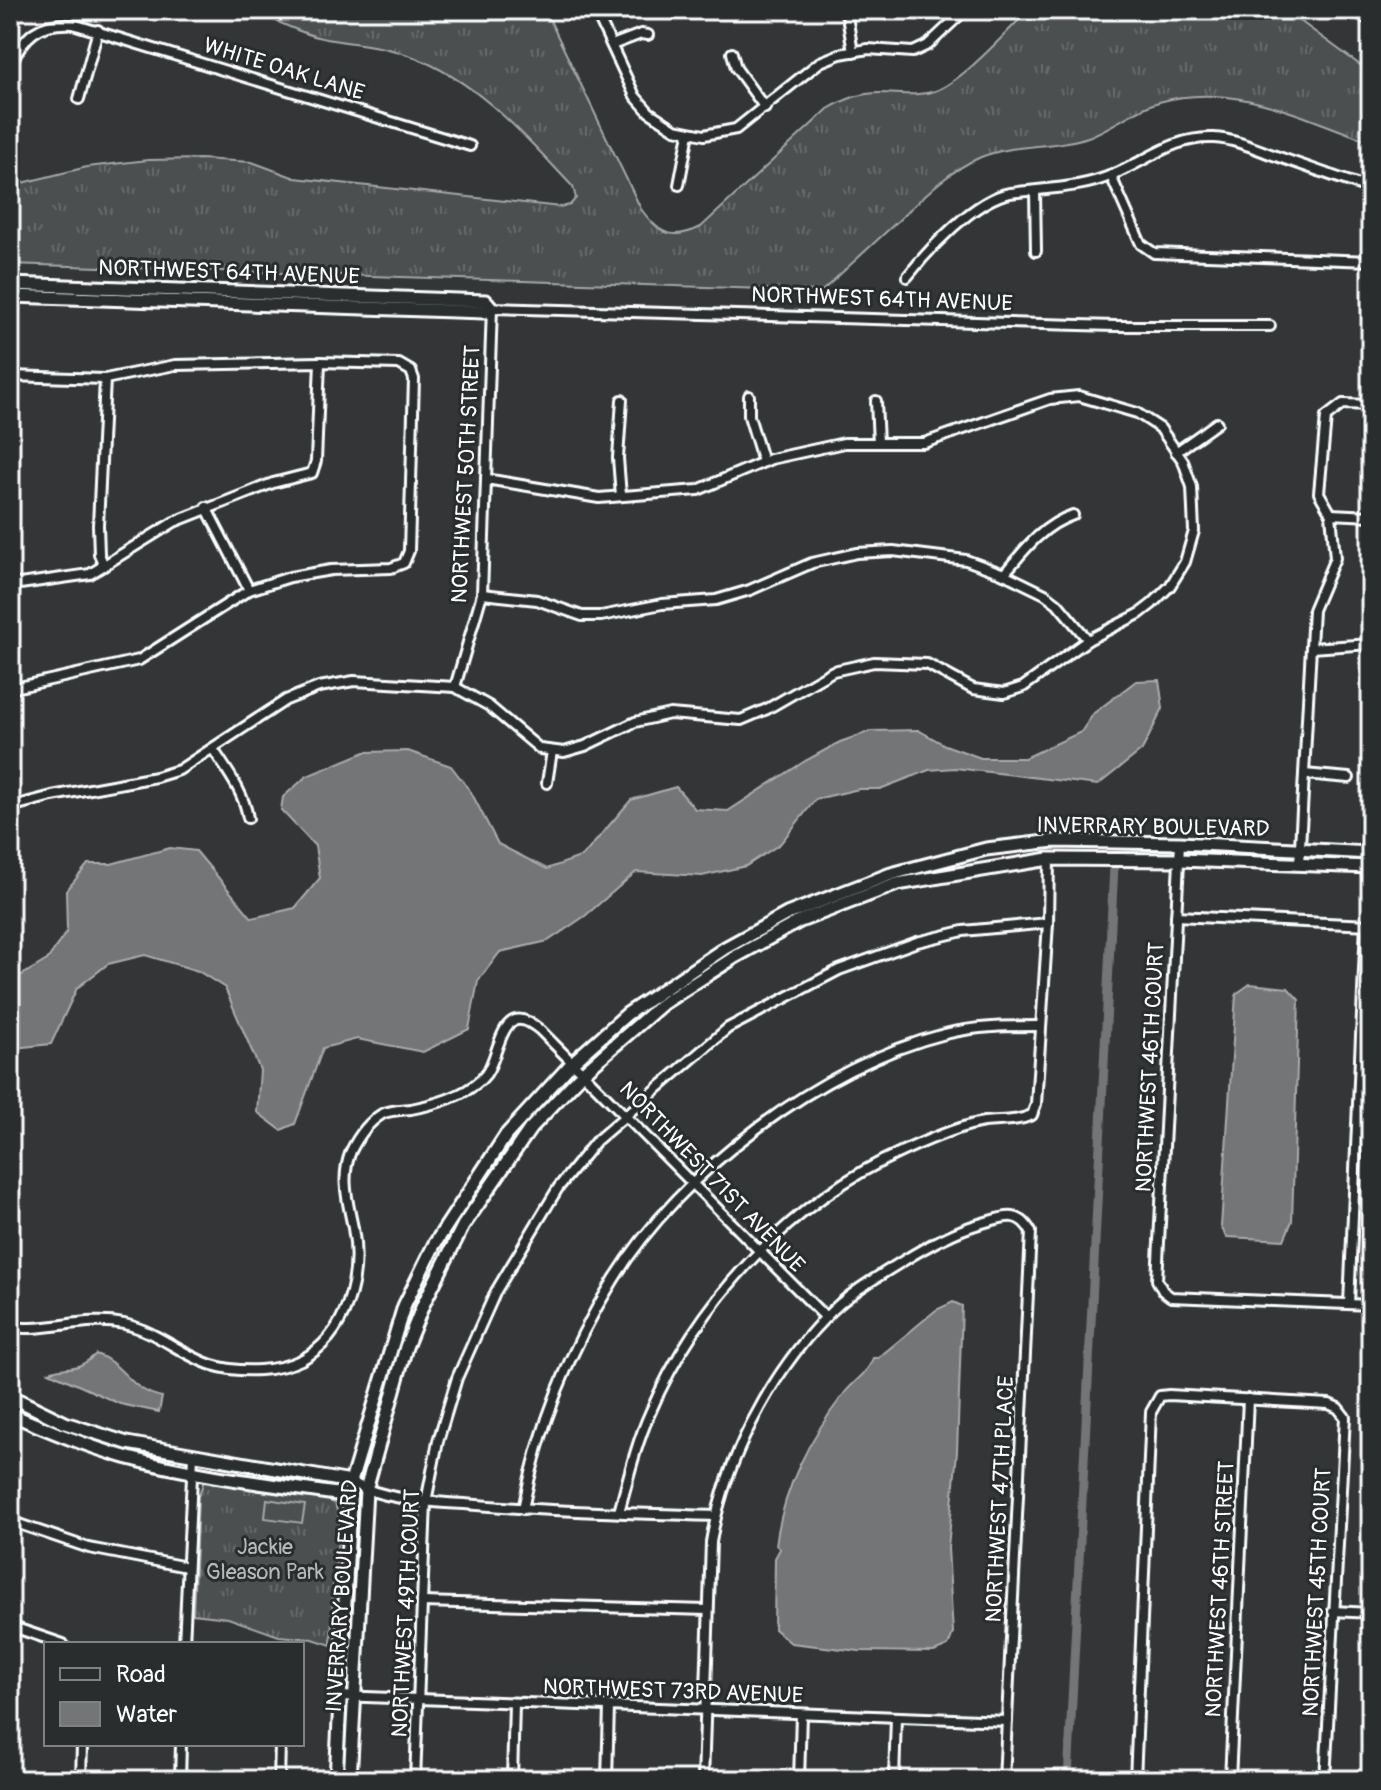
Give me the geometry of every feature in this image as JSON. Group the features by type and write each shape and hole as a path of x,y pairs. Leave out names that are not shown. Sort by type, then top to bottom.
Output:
{"street":[{"path":"595,10 635,96 649,112 675,129 704,135 736,129 820,62 868,49 913,52 928,45 965,10"},
{"path":"846,10 853,52"},
{"path":"1355,10 1371,22"},
{"name":"WHITE OAK LANE","path":"10,65 20,45 38,29 54,23 73,24 470,146"},
{"path":"79,99 98,30"},
{"path":"612,45 641,34 648,35"},
{"path":"732,53 736,68 765,108"},
{"path":"679,185 689,133"},
{"path":"907,277 970,214 1006,194 1076,185 1111,176 1166,146 1190,138 1238,142 1371,189"},
{"path":"1111,176 1141,244 1154,253 1371,261"},
{"path":"1035,191 1036,251"},
{"name":"NORTHWEST 64TH AVENUE","path":"10,284 486,301 492,308"},
{"name":"NORTHWEST 64TH AVENUE","path":"10,296 484,312 492,308 1115,326 1270,326"},
{"name":"NORTHWEST 50TH STREET","path":"455,687 482,594 492,308"},
{"path":"10,582 20,584 79,577 104,566 174,522 206,507 312,473 316,461 320,362"},
{"path":"10,376 105,379 175,365 320,362 399,364 411,371 414,379 409,551 404,563 391,568 331,570 290,577 249,590 139,660 10,689"},
{"path":"104,566 99,554 98,525 105,379"},
{"path":"749,396 749,416 763,462"},
{"path":"10,807 179,770 286,700 319,687 354,681 455,687 489,706 540,749 564,752 585,746 635,722 670,714 741,720 767,709 833,671 874,662 927,664 973,689 1004,693 1023,687 1088,640 1139,614 1170,586 1185,562 1194,531 1192,487 1183,461 1160,428 1137,413 1079,396 1050,399 924,443 844,443 763,462 698,490 584,496 486,479"},
{"path":"621,496 618,458 622,400"},
{"path":"876,401 878,443"},
{"path":"1299,865 1313,610 1335,558 1331,514 1319,493 1326,417 1343,404 1371,405"},
{"path":"1176,452 1217,423"},
{"path":"206,507 249,590"},
{"path":"1331,514 1371,516"},
{"path":"1004,574 1056,521 1073,515"},
{"path":"482,594 537,600 582,616 601,616 662,604 716,600 750,590 812,563 857,553 893,551 966,560 1004,574 1057,603 1088,640"},
{"path":"1311,648 1371,644"},
{"path":"213,749 239,790 248,818"},
{"path":"547,783 552,751"},
{"path":"1304,774 1349,778"},
{"name":"INVERRARY BOULEVARD","path":"336,1780 351,1482 404,1306 434,1245 506,1135 573,1062 651,996 725,948 787,914 891,874 986,849 1054,841 1180,843 1371,853"},
{"name":"NORTHWEST 46TH COURT","path":"1180,843 1157,1280 1171,1297 1349,1304"},
{"path":"619,1512 649,1413 680,1354 718,1297 759,1251 838,1188 903,1151 981,1123 1020,1120 1032,1115 1036,1104 1049,859"},
{"name":"INVERRARY BOULEVARD","path":"350,1780 366,1490 406,1347 423,1305 463,1226 530,1129 584,1072 662,1004 735,957 800,921 897,884 1049,859 1371,867"},
{"path":"1176,916 1368,925 1349,1304 1371,1305"},
{"name":"NORTHWEST 49TH COURT","path":"415,1780 426,1502 438,1441 457,1378 496,1291 558,1188 596,1141 728,1028 839,970 917,942 963,931 1048,923"},
{"name":"NORTHWEST 71ST AVENUE","path":"10,1327 27,1329 100,1321 124,1324 144,1330 210,1365 241,1371 276,1369 301,1360 321,1346 337,1327 350,1302 354,1278 353,1229 347,1209 345,1175 351,1152 364,1130 384,1113 415,1108 478,1085 490,1069 503,1031 518,1019 531,1022 584,1072 825,1317"},
{"path":"523,1509 533,1457 553,1397 614,1278 652,1228 723,1154 774,1116 825,1084 889,1053 944,1034 981,1028 1041,1026"},
{"name":"NORTHWEST 47TH PLACE","path":"825,1317 882,1274 943,1238 1010,1215 1025,1221 1031,1232 1004,1780"},
{"path":"703,1780 711,1542 715,1516 752,1420 788,1364 825,1317"},
{"path":"1135,1780 1151,1412 1160,1396 1248,1399"},
{"path":"11,1398 65,1423 115,1439 193,1456 351,1482 366,1490 426,1502 715,1516"},
{"name":"NORTHWEST 45TH COURT","path":"1248,1399 1329,1404 1338,1408 1345,1417 1325,1780"},
{"name":"NORTHWEST 46TH STREET","path":"1230,1780 1248,1399"},
{"path":"10,1414 61,1436 124,1457 192,1473 350,1496 366,1490"},
{"path":"184,1642 193,1456"},
{"path":"10,1521 89,1548 187,1567"},
{"path":"422,1602 708,1610"},
{"path":"1333,1611 1371,1613"},
{"path":"10,1626 57,1642"},
{"name":"NORTHWEST 73RD AVENUE","path":"339,1696 1007,1721"},
{"path":"512,1780 514,1703"},
{"path":"607,1780 609,1706"},
{"path":"799,1780 801,1714"},
{"path":"894,1780 896,1717"},
{"path":"81,1780 82,1746"},
{"path":"180,1780 181,1746"},
{"path":"279,1780 280,1746"}],"green space":[{"path":"251,10 545,10 641,209 660,229 674,234 701,227 828,109 866,94 935,91 959,77 1029,10 1285,10 1371,73 1371,142 1293,113 1241,99 1214,96 1159,102 1088,137 1007,150 969,163 927,193 822,291 10,264 10,186 87,167 148,160 252,162 295,178 561,207 570,205 576,198 573,187 537,148 499,112 458,80 411,56 390,49 317,37"},
{"name":"Jackie Gleason Park","path":"204,1481 326,1499 335,1504 340,1520 331,1645 313,1639 279,1636 228,1618 193,1614 198,1497"},
{"path":"267,1499 305,1505 302,1523 265,1518"}],"water":[{"path":"1159,680 1163,708 1142,750 1098,785 955,768 929,770 880,789 859,789 816,799 780,844 746,866 702,876 636,872 585,916 548,941 500,952 478,981 469,1029 423,1052 357,1039 323,1048 295,1124 281,1130 257,1112 260,1070 225,988 198,971 145,955 108,964 77,988 51,1044 10,1051 10,982 47,960 67,931 66,891 88,864 111,864 170,848 196,851 252,918 295,908 320,878 315,846 281,810 283,797 307,776 365,752 408,751 451,766 471,792 498,844 547,869 583,856 631,800 676,787 695,809 728,811 805,761 840,742 871,731 918,730 945,745 981,758 1025,758 1081,732 1094,713 1136,681"},
{"path":"1250,984 1288,988 1299,1000 1292,1221 1284,1240 1227,1237 1221,1227 1236,994"},
{"path":"953,1302 962,1306 957,1452 948,1548 953,1633 948,1646 934,1652 859,1651 791,1643 774,1629 775,1558 780,1549 776,1545 779,1524 799,1466 831,1412 873,1358 878,1358 936,1310"},
{"path":"96,1354 114,1364 141,1389 162,1397 159,1412 120,1404 49,1372 77,1366"}],"waterway":[{"path":"1068,1780 1114,866"}]}
